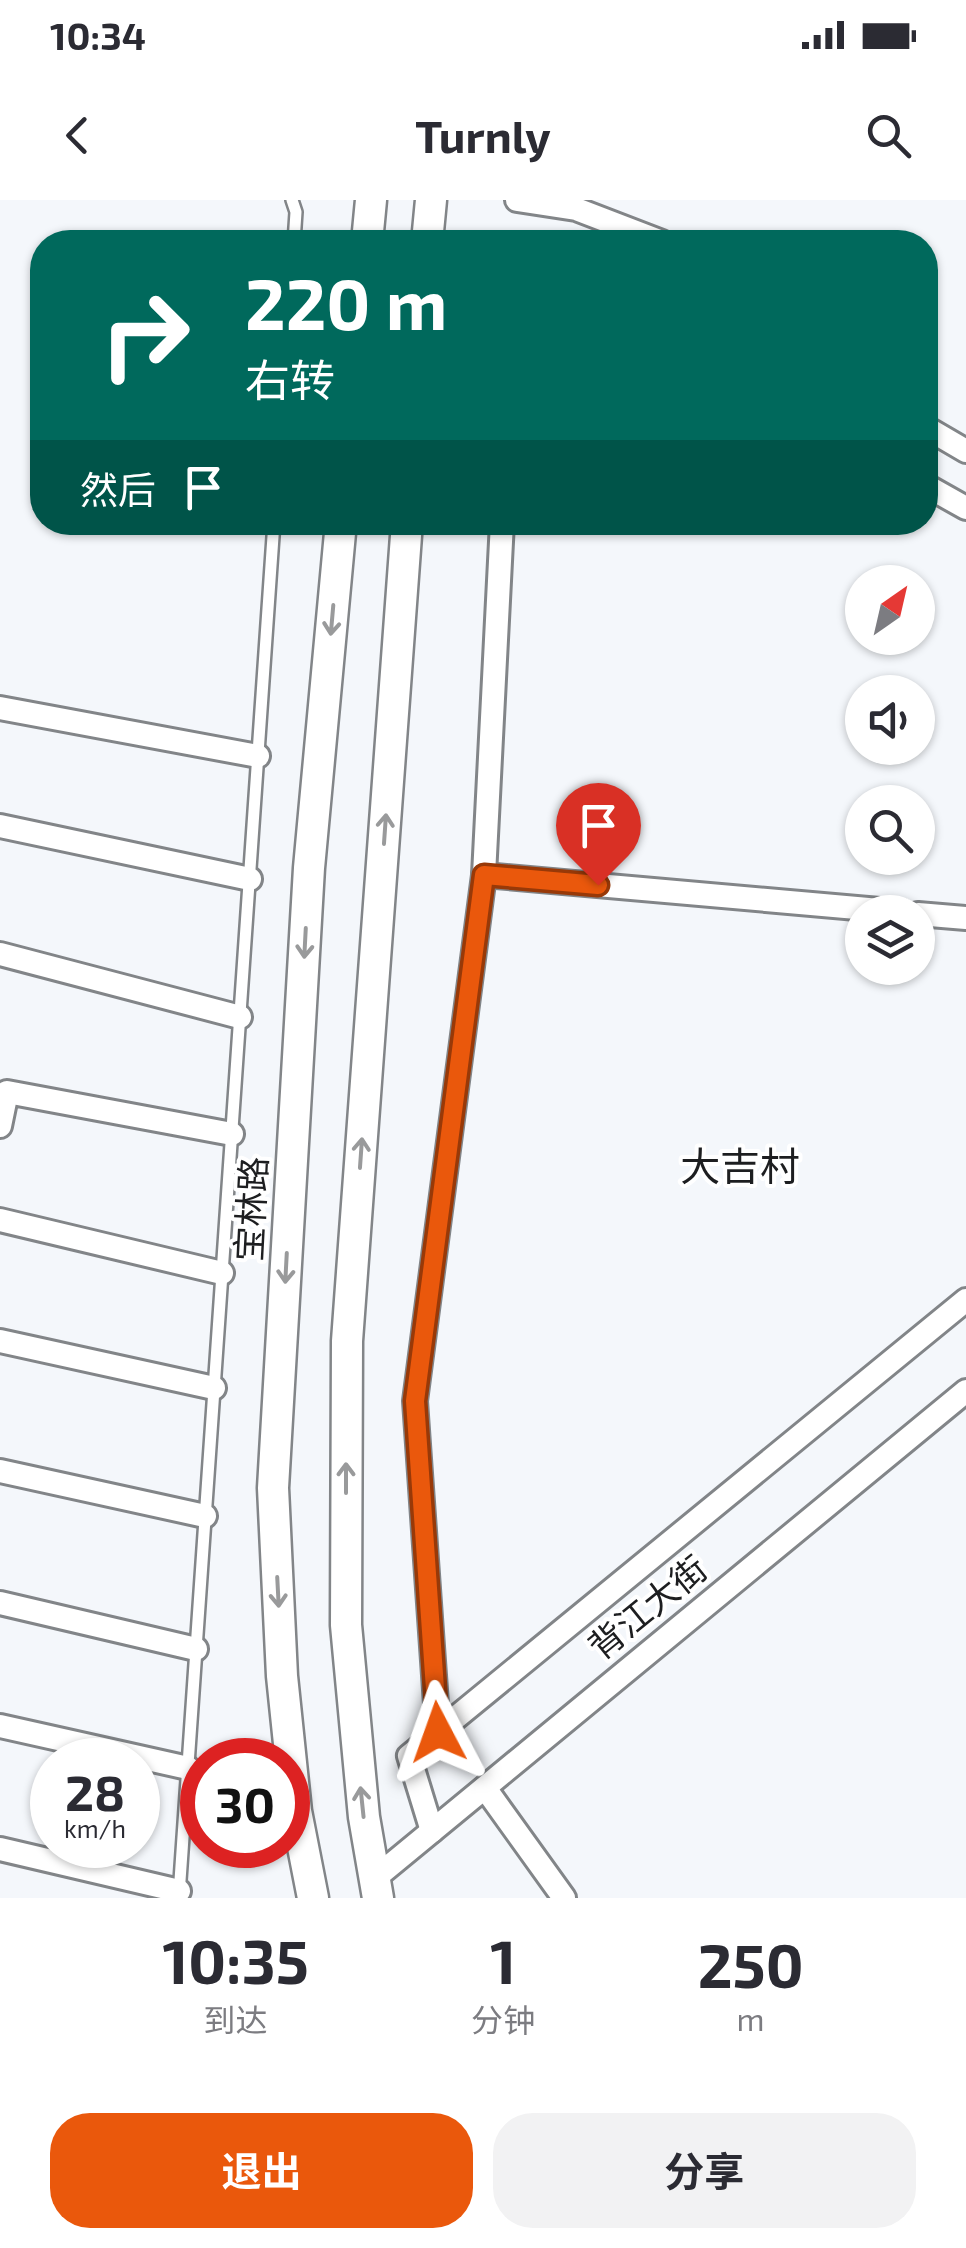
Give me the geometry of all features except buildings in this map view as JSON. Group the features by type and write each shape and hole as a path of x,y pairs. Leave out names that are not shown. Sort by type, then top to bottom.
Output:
{"main road":[{"path":"368,230 370,200"},
{"path":"429,230 430,200"},
{"name":"宝林路","path":"313,1898 296,1811 284,1696 273,1488 309,868 340,535"},
{"path":"376,1888 364,1816 346,1624 347,1341 406,535"}],"street":[{"path":"516,200 576,204 635,230"},
{"path":"938,435 966,451"},
{"path":"938,492 966,508"},
{"path":"438,1732 415,1401 484,875 501,535"},
{"path":"0,708 258,756"},
{"path":"0,826 250,879"},
{"path":"484,875 845,907"},
{"path":"935,915 966,918"},
{"path":"0,954 240,1017"},
{"path":"0,1126 4,1091 232,1134"},
{"path":"0,1220 222,1273"},
{"path":"432,1831 409,1756 966,1300"},
{"path":"0,1341 214,1388"},
{"name":"背江大街","path":"376,1888 432,1831 966,1391"},
{"path":"0,1471 205,1516"},
{"path":"0,1603 196,1648"},
{"path":"0,1726 180,1766"},
{"path":"484,1788 564,1898"},
{"path":"0,1849 179,1894"}],"lane":[{"path":"292,200 295,230"},
{"path":"190,1738 273,535"},
{"path":"179,1894 181,1868"}],"district":[{"name":"大吉村","path":"740,1167"}],"route":[{"path":"438,1732 415,1401 484,875 598,885"}]}
